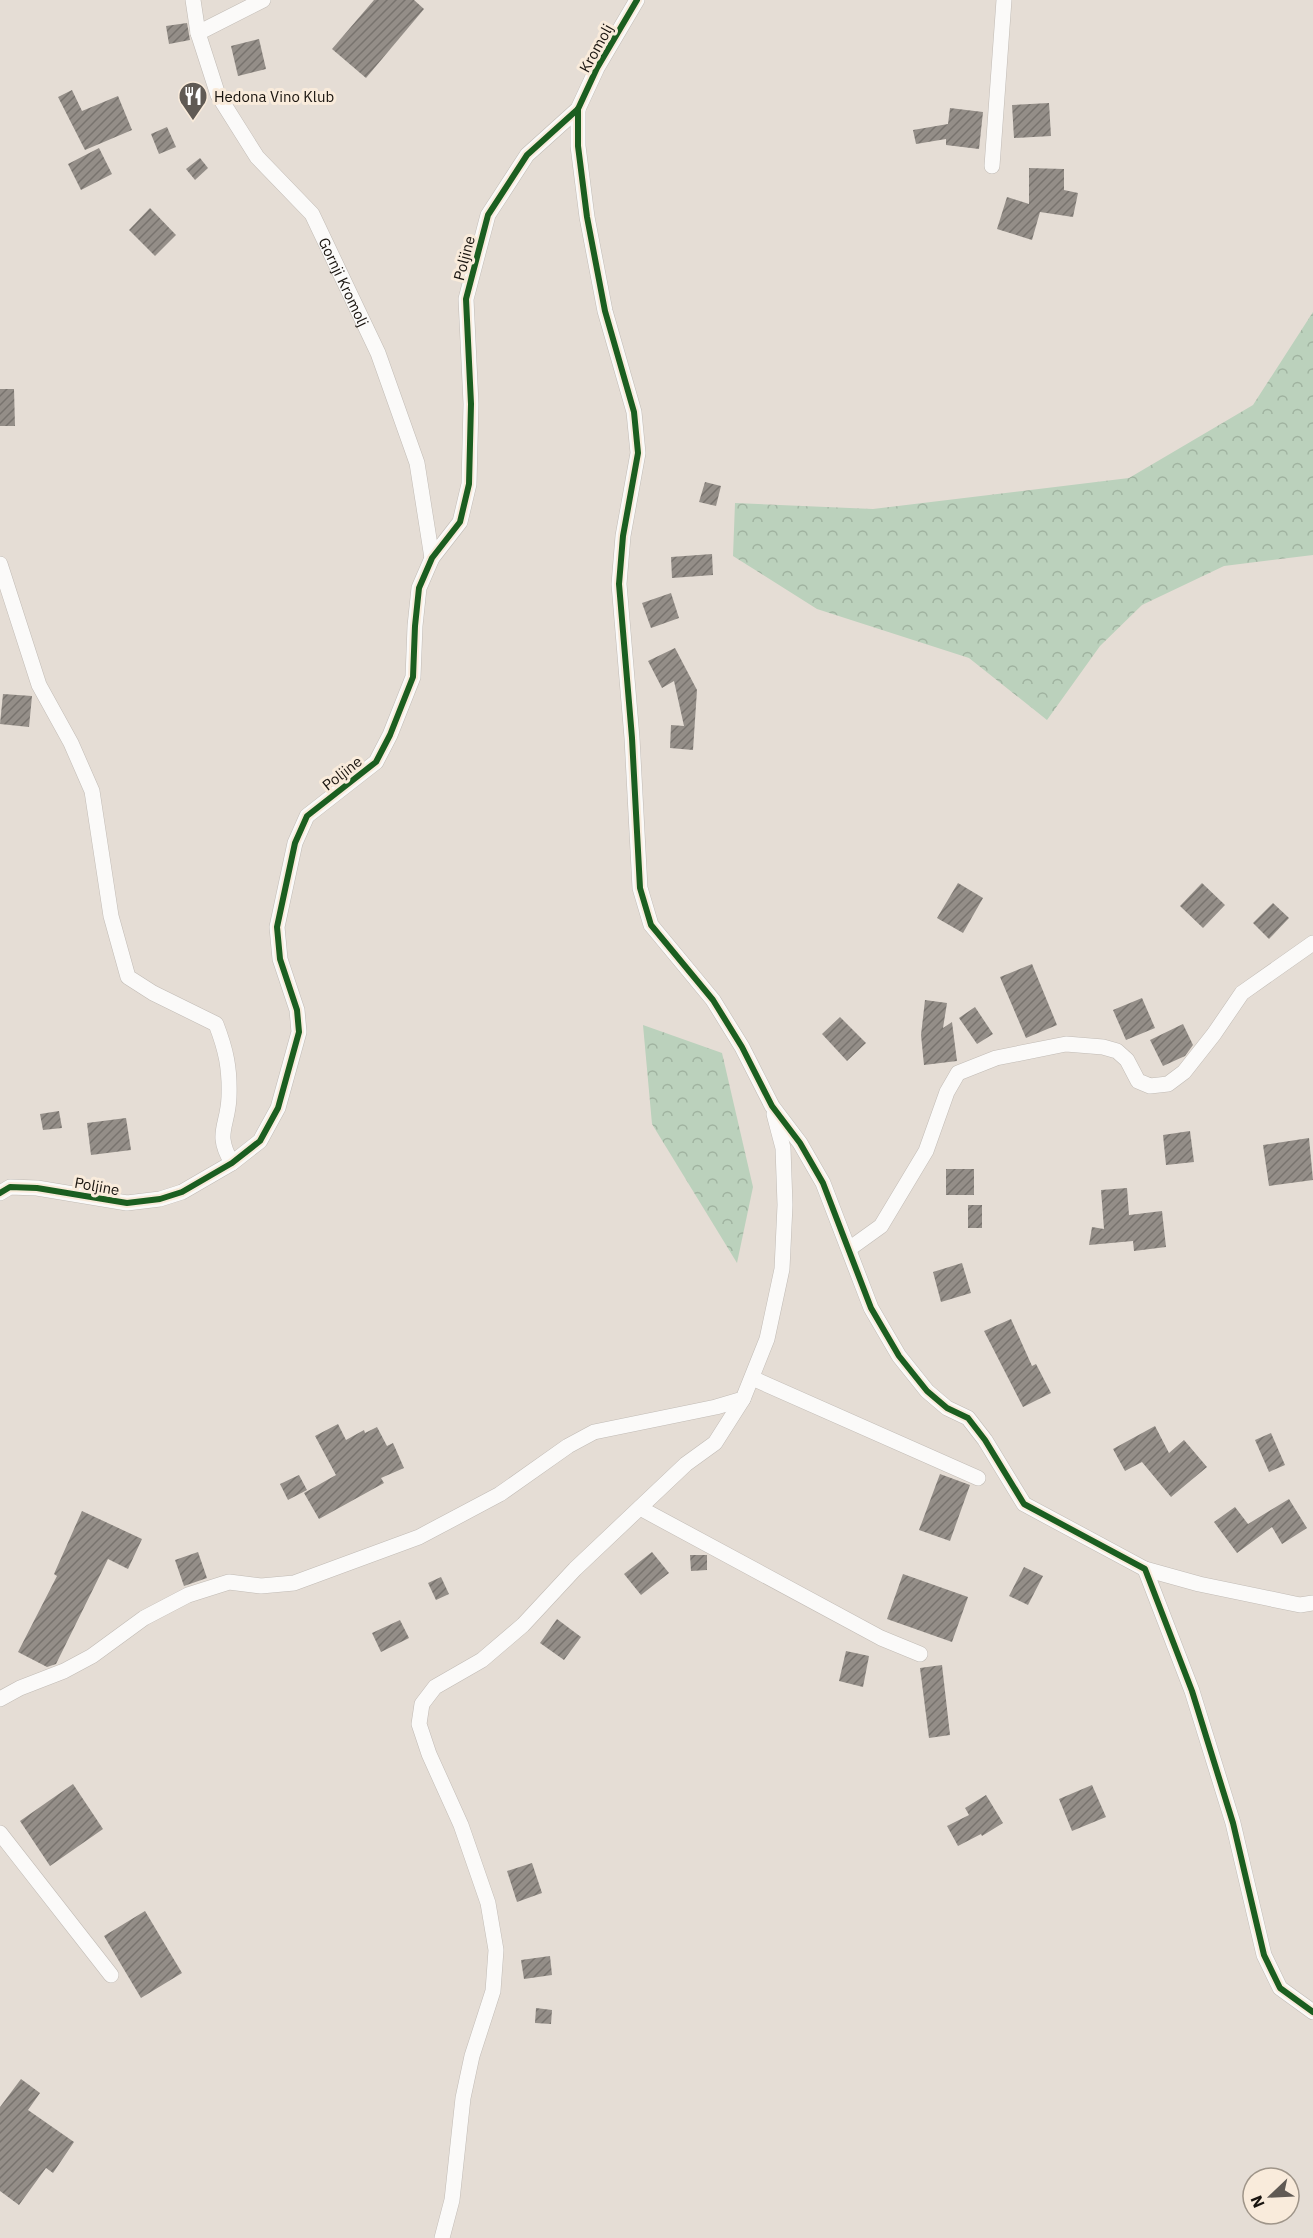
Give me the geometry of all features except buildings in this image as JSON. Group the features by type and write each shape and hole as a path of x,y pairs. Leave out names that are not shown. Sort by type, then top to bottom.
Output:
{"street":[{"name":"Gornji Kromolj","path":"193,0 198,33 218,95 257,157 312,214 378,353 417,463 432,558"},
{"path":"198,33 263,0"},
{"name":"Kromolj","path":"578,109 597,68 637,0"},
{"path":"992,166 1004,0"},
{"path":"578,109 578,146 587,217 605,311 634,412 638,453 623,536 620,584 632,738 640,888 651,925 712,1000 742,1047 772,1106 800,1143 823,1183 871,1308 899,1356 927,1391 947,1408 968,1418 985,1440 1024,1504 1145,1569 1199,1584 1300,1605 1313,1603"},
{"name":"Poljine","path":"0,1193 10,1187 37,1188 127,1203 160,1199 182,1192 232,1163 260,1141 278,1108 299,1032 297,1010 280,959 277,927 295,843 307,816 376,762 390,735 413,677 418,588 432,558 460,522 469,484 471,404 466,299 488,215 527,155 578,109"},
{"path":"0,564 39,685 71,743 92,791 111,916 128,977 153,993 216,1024 224,1043 227,1052 229,1099 222,1132 224,1149 232,1163"},
{"path":"849,1249 881,1226 926,1151 947,1092 958,1073 996,1058 1066,1044 1103,1047 1117,1051 1126,1060 1138,1081 1150,1086 1168,1084 1184,1071 1214,1034 1242,993 1313,943"},
{"path":"442,2238 452,2200 463,2098 472,2056 493,1991 496,1950 484,1892 461,1825 429,1754 419,1724 422,1704 435,1687 482,1660 523,1625 575,1569 686,1464 715,1443 743,1399 767,1340 782,1269 785,1205 783,1148 772,1106"},
{"path":"752,1378 978,1478"},
{"path":"0,1699 92,1656 144,1618 188,1595 230,1582 261,1586 294,1583 419,1537 500,1494 568,1446 594,1432 716,1407 743,1399"},
{"path":"640,1508 881,1638 920,1654"},
{"path":"1145,1569 1192,1691 1233,1823 1264,1955 1280,1988 1313,2012"},
{"path":"0,1833 111,1975"}],"green space":[{"path":"1313,312 1313,555 1224,566 1142,605 1100,646 1047,720 969,658 817,609 733,556 735,503 873,509 1129,478 1253,405"},
{"path":"643,1025 722,1053 753,1187 737,1263 652,1124"}],"cycle path":[{"path":"0,1193 10,1187 37,1188 127,1203 160,1199 182,1192 232,1163 260,1141 278,1108 299,1032 297,1010 280,959 277,927 295,843 307,816 376,762 390,735 413,677 419,588 432,558 460,522 469,484 471,404 466,299 488,215 527,155 578,109 597,68 637,0"},
{"path":"578,109 578,146 587,217 605,311 634,412 638,453 623,536 619,584 632,738 640,888 651,925 713,1000 742,1047 772,1106 800,1143 823,1183 871,1308 899,1356 927,1391 947,1408 968,1418 985,1440 1024,1504 1145,1569 1192,1691 1233,1823 1264,1955 1280,1988 1313,2012"}],"place":[{"name":"Hedona Vino Klub","path":"193,122"}]}
